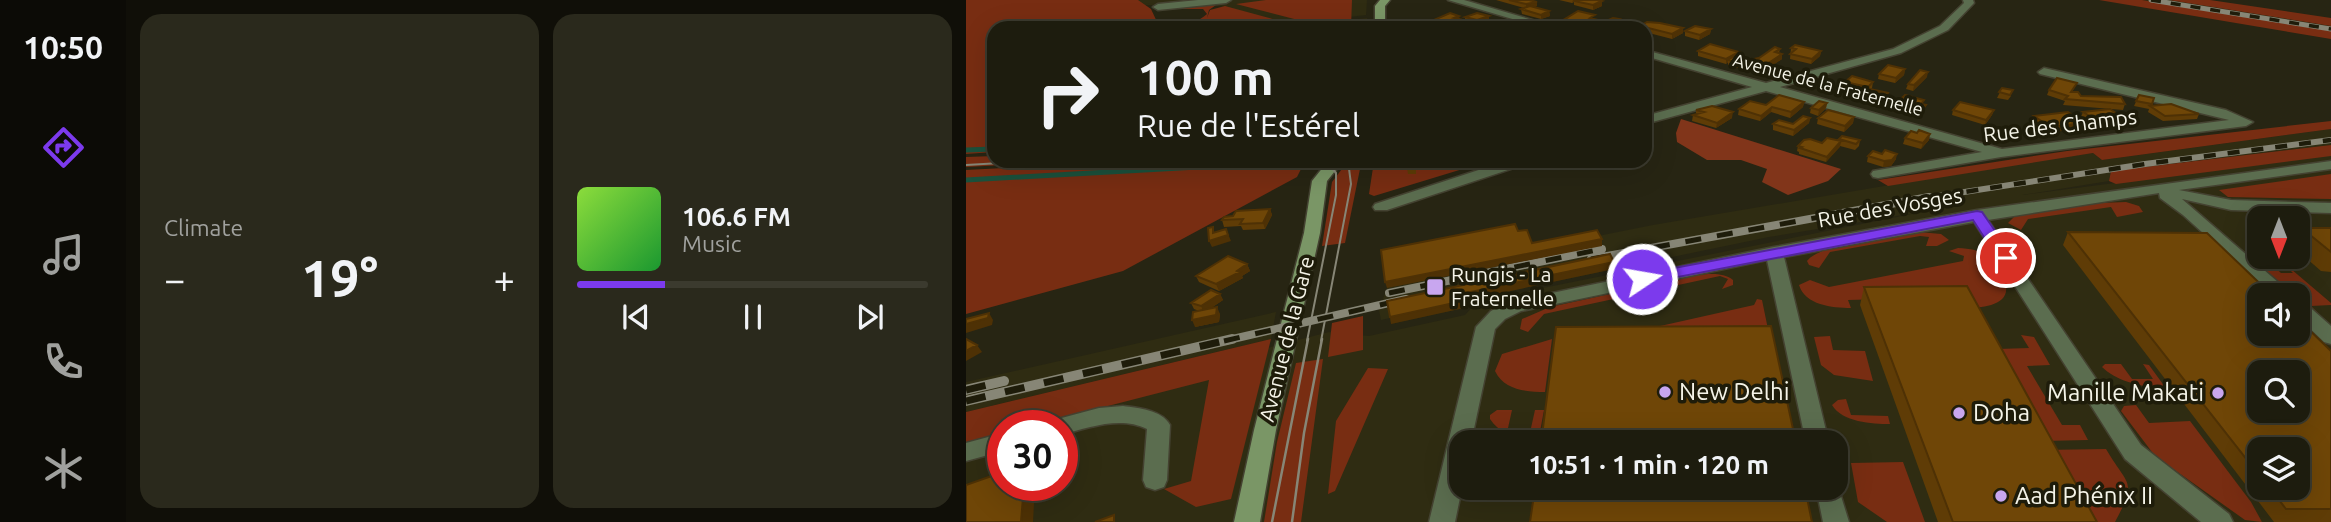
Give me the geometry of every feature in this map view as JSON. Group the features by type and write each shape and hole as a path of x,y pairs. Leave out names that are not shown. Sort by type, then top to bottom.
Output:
{"main road":[{"path":"1380,21 1380,6 1385,0"},
{"name":"Avenue de la Gare","path":"1247,522 1265,430 1312,233 1320,181 1330,168"}],"street":[{"path":"1153,3 1226,0"},
{"path":"1453,0 1530,21"},
{"path":"1652,118 1897,51 1944,28 1969,3 1968,0"},
{"path":"1153,3 1163,15 1171,17"},
{"name":"Avenue de la Fraternelle","path":"1652,55 2001,153"},
{"name":"Rue des Champs","path":"1878,174 2001,153 2246,122 2221,113 2044,72"},
{"name":"Rue des Vosges","path":"1442,522 1486,327 1498,315 1516,306 1774,252 1977,215 2331,164"},
{"path":"1381,207 1499,168"},
{"path":"2157,190 2231,205 2331,208"},
{"path":"2157,190 2189,212 2270,283"},
{"path":"1977,215 2133,452 2220,522"},
{"path":"1774,252 1815,430"},
{"path":"2310,318 2331,337"},
{"path":"1078,421 1108,413 1145,417 1158,425 1155,480"},
{"path":"966,452 987,446"},
{"path":"1831,500 1836,522"}],"shaded area":[{"path":"966,0 1138,0 1151,9 1157,21 987,21 987,152 966,154"},
{"path":"1109,0 1367,0 1366,15 1349,17 1350,20 1367,18 1367,21 1277,21 1220,6 1129,5"},
{"path":"1266,0 1352,0 1351,21 1302,21 1236,4"},
{"path":"2099,0 2142,0 2331,31 2331,39"},
{"path":"2142,0 2169,0 2331,26 2331,31"},
{"path":"2169,0 2210,0 2331,18 2331,26"},
{"path":"1216,5 1209,10 1207,18 1210,10 1225,6 1280,21 1195,21 1207,14 1203,9 1172,9"},
{"path":"1681,119 1841,169 1828,181 1788,195 1762,182 1767,169 1741,160 1707,160 1677,142 1676,133"},
{"path":"2331,121 2331,129 2102,160 2093,153 1888,186 1878,180 2067,151"},
{"path":"2331,129 2331,145 2111,171 2109,181 2022,195 2331,155 2331,522 966,522 966,426 987,421 987,501 1078,501 1078,410 1028,410 1329,332 1369,336 1465,315 1478,301 1927,211 1769,237 1614,269 1463,301 1464,308 1391,324 1390,318 1381,320 1379,310 1387,288 1533,249 1653,225 2093,153 2102,160"},
{"path":"2331,145 2331,156 2116,184 2109,181 2111,171"},
{"path":"987,156 987,166 966,167 966,157"},
{"path":"1302,168 1297,177 1123,271 966,314 966,170"},
{"path":"1343,168 1360,168 1345,243 1322,246 1332,182"},
{"path":"1373,168 1466,168 1374,196 1369,194"},
{"path":"2331,174 2331,199 2228,197 2219,190"},
{"path":"2126,202 2139,206 2143,212 2117,217 2111,207 2028,219 2021,230 2008,223 2016,215 2099,203"},
{"path":"1919,232 1941,234 1949,240 1937,246 1926,246 1929,237 1920,236 1830,252 1819,268 1809,265 1807,261 1827,249 1842,245"},
{"path":"1958,248 1978,251 1992,261 2000,273 1986,273 1988,279 2004,280 2005,295 2001,300 1988,306 1966,308 1958,297 1848,300 1851,308 1844,308 1813,301 1802,292 1799,285 1810,280 1829,287 1963,261 1964,256 1949,251"},
{"path":"2264,270 2278,270 2281,273 2293,273 2290,270 2308,283 2278,283"},
{"path":"1698,275 1725,276 1733,280 1733,285 1722,289 1728,279 1720,276 1544,314 1528,332 1520,329 1522,319 1550,307"},
{"path":"2310,285 2331,303 2311,306 2324,319 2310,314"},
{"path":"1757,299 1762,300 1769,334 1620,335 1754,305"},
{"path":"1276,312 1271,339 966,412 966,382"},
{"path":"1363,316 1363,350 1328,357 1332,323"},
{"path":"2021,335 2034,337 2050,365 2027,366 2062,425 2080,425 2088,440 2043,441 1998,349 2029,348"},
{"path":"1830,336 1833,350 1865,351 1873,381 1834,375 1821,365 1814,337"},
{"path":"1271,339 1231,499 1196,507 1164,489 1191,481 1209,380 1078,414 1078,410 987,410 987,437 966,443 966,412"},
{"path":"1552,339 1545,392 1516,389 1504,382 1495,371 1502,354"},
{"path":"1323,359 1301,522 1264,522 1277,442 1296,363"},
{"path":"2105,364 2121,364 2132,379 2153,379 2143,364 2149,365 2165,387 2149,387 2123,380 2102,367"},
{"path":"1368,368 1388,369 1335,491 1328,494 1336,421"},
{"path":"1846,399 1851,415 1888,416 1890,424 1866,422 1843,415 1832,405 1838,400"},
{"path":"2136,405 2149,423 2190,421 2251,502 2262,522 2245,520 2155,456 2121,411 2124,406"},
{"path":"1497,410 1512,410 1508,428 1531,428 1535,410 1544,410 1540,430 1502,430 1494,425 1490,415"},
{"path":"2106,449 2125,477 2128,490 2126,498 2115,522 2079,522 2042,450"},
{"path":"1903,462 1925,522 1887,522 1858,502 1851,463"}],"building":[{"path":"1509,0 1529,0 1537,2 1526,4"},
{"path":"1575,0 1597,0 1602,1 1593,5"},
{"path":"1530,6 1549,11 1541,15 1521,9"},
{"path":"1578,11 1595,15 1590,18 1598,20 1572,21 1565,19"},
{"path":"1450,13 1459,16 1454,18 1459,19 1454,21 1436,19"},
{"path":"1477,13 1489,16 1477,20 1465,17"},
{"path":"1652,22 1683,28 1672,34 1652,29"},
{"path":"1695,26 1711,29 1700,35 1685,31"},
{"path":"1710,44 1739,52 1726,59 1698,51"},
{"path":"1795,45 1821,51 1812,59 1790,54 1796,49 1791,48"},
{"path":"1775,47 1780,49 1775,52 1782,54 1767,64 1749,60 1759,58"},
{"path":"1734,56 1751,61 1745,65 1728,60"},
{"path":"1756,63 1771,67 1764,71 1751,66"},
{"path":"1888,65 1905,69 1896,78 1879,74"},
{"path":"1920,70 1928,72 1914,85 1908,84"},
{"path":"1852,76 1873,82 1868,87 1845,82"},
{"path":"2057,78 2077,83 2071,92 2078,92 2081,96 2121,97 2125,104 2065,99 2068,96 2049,90"},
{"path":"2002,88 2013,90 2010,95 1999,92"},
{"path":"1870,89 1888,93 1885,97 1895,100 1891,104 1863,96"},
{"path":"1779,95 1804,102 1791,112 1772,107 1761,116 1739,109 1750,101 1766,105"},
{"path":"1905,95 1924,100 1921,104 1926,105 1920,112 1895,104"},
{"path":"2139,95 2154,98 2152,104 2136,101"},
{"path":"1819,101 1827,103 1819,110 1811,108"},
{"path":"1960,102 1994,110 1986,120 1953,110"},
{"path":"2171,104 2199,114 2165,116 2150,106"},
{"path":"1712,106 1733,112 1717,123 1693,115 1704,112 1696,110"},
{"path":"2110,109 2125,119 2098,121 2083,112"},
{"path":"1828,110 1854,117 1845,126 1818,118"},
{"path":"2068,112 2084,123 2050,127 2034,116"},
{"path":"1803,116 1810,118 1794,130 1773,124 1779,120 1793,124"},
{"path":"1919,130 1930,134 1923,143 1905,138 1911,131 1917,133"},
{"path":"1842,136 1860,140 1856,144 1839,139"},
{"path":"1827,138 1841,141 1827,157 1798,146 1804,140 1822,143"},
{"path":"1885,150 1897,154 1892,160 1884,161 1868,156 1873,151 1882,154"},
{"path":"1270,209 1263,223 1240,224 1243,219 1222,220 1224,217 1233,216 1236,211"},
{"path":"1515,224 1518,231 1527,230 1532,243 1597,230 1602,239 1385,282 1381,250"},
{"path":"1213,227 1213,233 1226,229 1228,235 1209,241 1208,228"},
{"path":"2310,228 2331,228 2331,252 2310,235"},
{"name":"Manille Makati","path":"2068,232 2207,233 2259,283 2247,283 2247,346 2310,346 2310,331 2331,351 2331,509 2286,509 2279,500 2310,500 2310,437 2247,437 2247,460"},
{"path":"1610,254 1614,262 1461,294 1463,301 1390,317 1387,301"},
{"path":"1228,256 1247,264 1237,271 1240,272 1216,284 1196,276"},
{"name":"Doha","path":"1967,286 2097,522 1953,522 1864,287"},
{"path":"1211,290 1220,294 1201,306 1191,303"},
{"path":"1217,307 1216,315 1192,320 1193,312"},
{"path":"989,313 988,318 966,324 966,319"},
{"name":"New Delhi","path":"1771,326 1793,430 1543,430 1556,327"},
{"path":"966,339 977,345 966,351"},
{"path":"987,478 987,501 1023,501 1021,522 966,522 966,485"},
{"path":"1533,500 1807,500 1812,522 1530,522"},
{"path":"1114,515 1114,522 1095,522"}],"waterway":[{"path":"966,150 987,149"},
{"path":"966,180 1180,168"}],"tram line":[{"path":"966,165 987,164"},
{"path":"1307,341 1336,195 1336,173 1332,168"},
{"path":"1321,341 1351,184 1349,168"},
{"path":"1272,522 1308,339"},
{"path":"1292,522 1304,433 1322,339"}],"railway":[{"path":"2151,0 2331,29"},
{"path":"1919,199 2145,164 2331,140"},
{"path":"1591,259 1929,197"},
{"path":"1389,293 1602,249"},
{"path":"1224,341 1406,299"},
{"path":"966,401 1232,339"},
{"path":"966,390 1004,381"}],"place":[{"name":"Rungis - La Fraternelle","path":"1435,287"},
{"name":"New Delhi","path":"1665,392"},
{"name":"Manille Makati","path":"2218,393"},
{"name":"Doha","path":"1959,413"},
{"name":"Aad Phénix II","path":"2001,496"}],"route":[{"path":"1642,279 1787,249 1977,215 2006,258"}]}
